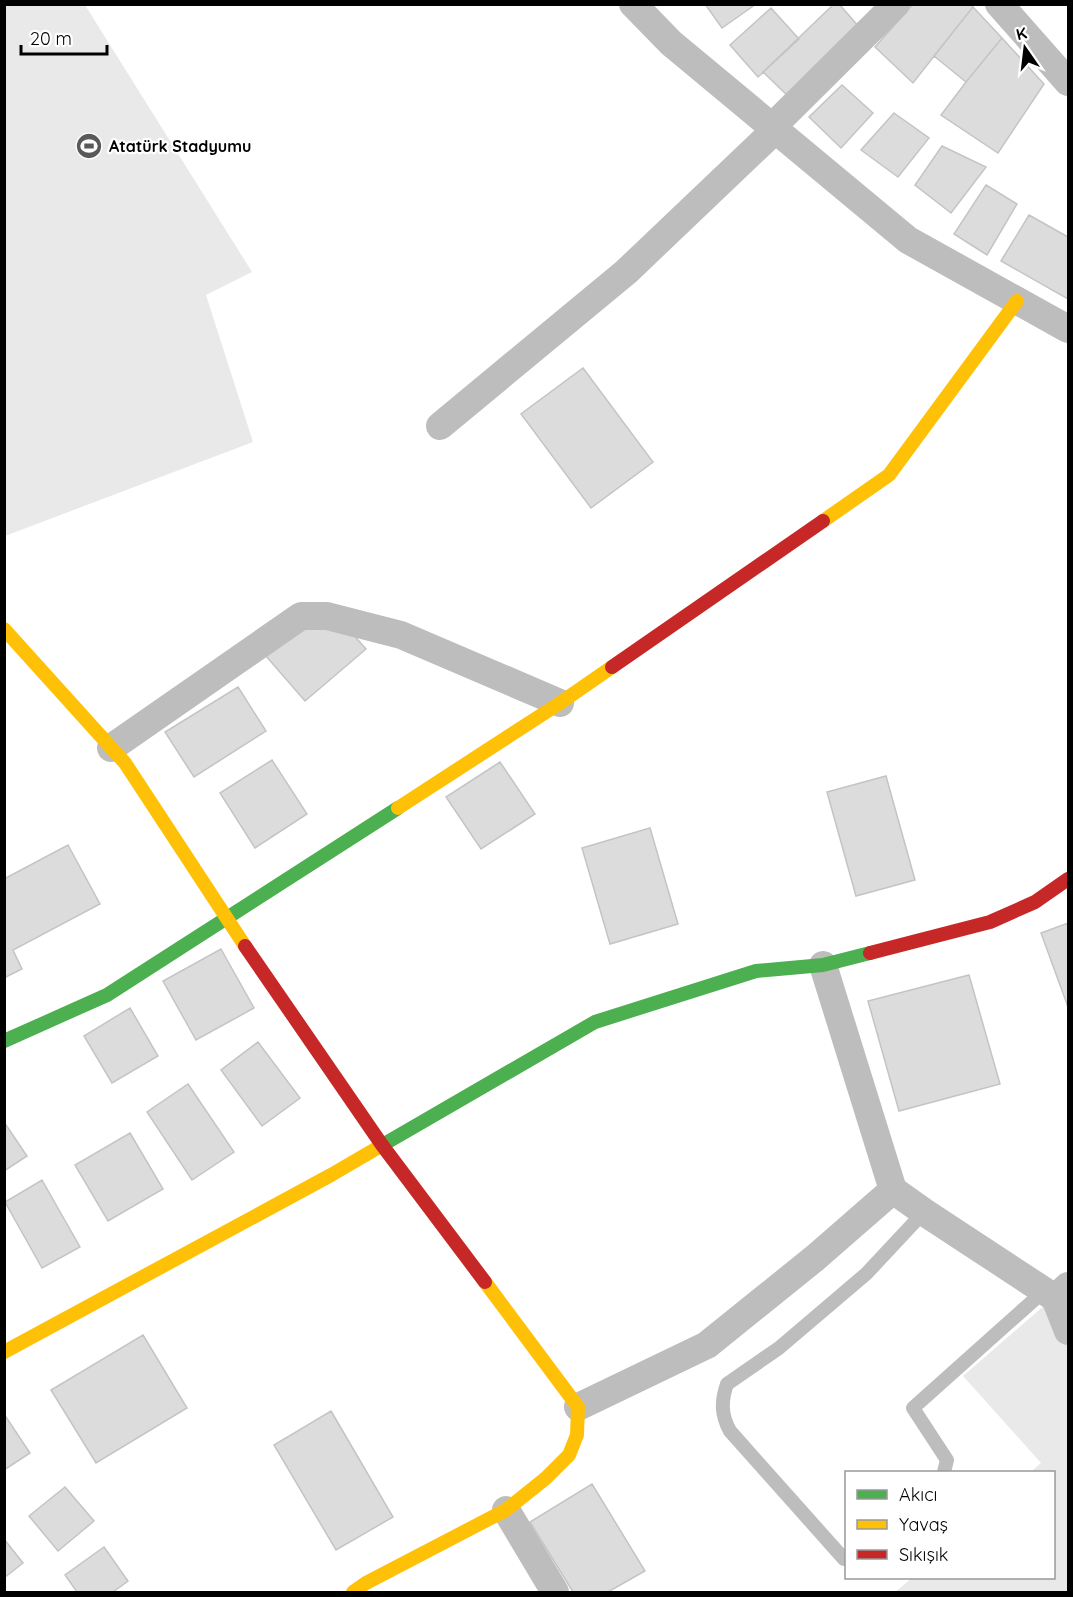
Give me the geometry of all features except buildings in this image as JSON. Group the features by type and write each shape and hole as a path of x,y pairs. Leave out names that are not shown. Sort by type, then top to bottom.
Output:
{"street":[{"path":"633,4 671,43 908,240 1068,329"},
{"path":"772,127 896,4"},
{"path":"999,4 1068,82"},
{"path":"440,426 626,272 775,130 772,127"},
{"path":"4,1041 106,995 560,703 889,475 1017,301"},
{"path":"111,748 301,616 327,616 401,634 560,703"},
{"path":"7,636 125,763 226,918 382,1145 578,1407 577,1436 569,1455 546,1478 506,1510 366,1583 353,1593"},
{"path":"4,1352 331,1175 595,1022 756,971 823,965 990,922 1035,902 1068,879"},
{"path":"823,965 893,1190 924,1212 1056,1291 1068,1331"},
{"path":"578,1407 707,1345 815,1258 893,1190"},
{"path":"506,1510 555,1593"}],"lane":[{"path":"845,1560 730,1431 723,1413 724,1394 727,1384 779,1348 866,1274 924,1212"},
{"path":"944,1471 947,1460 913,1408 1056,1291"}],"shaded area":[{"name":"Atatürk Stadyumu","path":"5,4 85,5 252,272 206,295 253,442 5,536"},
{"path":"1068,1285 1068,1592 895,1592 911,1579 1055,1579 1055,1471 1032,1471 1041,1463 963,1376"}],"traffic: fast":[{"path":"4,1041 107,995 398,808"},
{"path":"379,1147 595,1022 756,971 823,965 870,953"}],"traffic: slow":[{"path":"823,521 889,475 1017,301"},
{"path":"4,629 125,763 245,946"},
{"path":"398,808 612,667"},
{"path":"4,1352 379,1147"},
{"path":"353,1592 506,1510 546,1478 569,1455 577,1435 578,1407 485,1282"}],"traffic: jam":[{"path":"612,667 823,521"},
{"path":"870,953 990,922 1035,902 1068,879"},
{"path":"245,946 382,1145 485,1282"}],"place":[{"name":"Atatürk Stadyumu","path":"89,146"}]}
